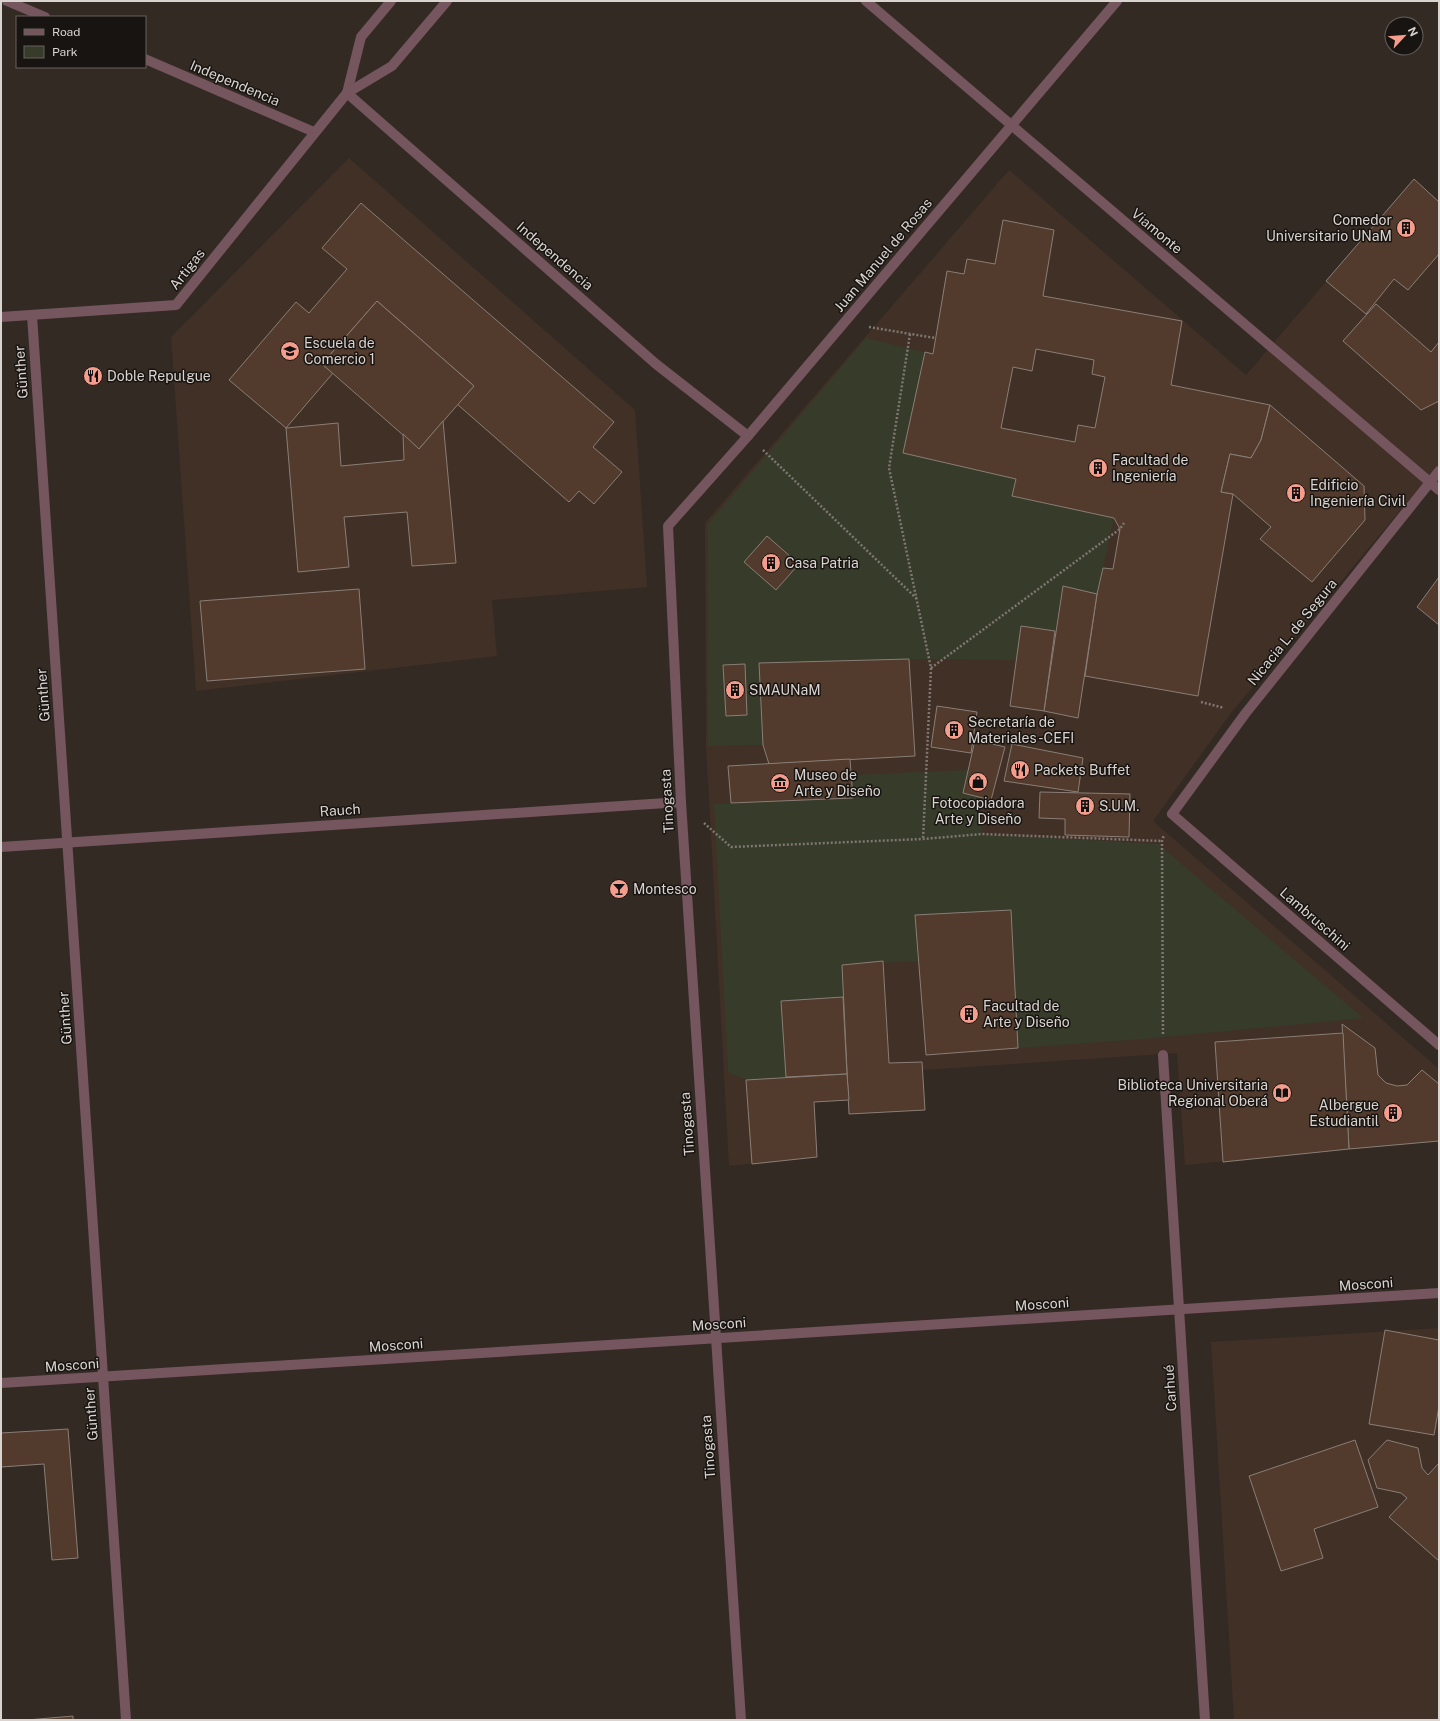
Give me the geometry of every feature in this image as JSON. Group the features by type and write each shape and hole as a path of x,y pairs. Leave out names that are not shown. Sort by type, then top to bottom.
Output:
{"street":[{"path":"8,1 43,16"},
{"path":"347,92 361,37 391,1"},
{"path":"347,92 392,66 447,1"},
{"name":"Viamonte","path":"866,1 1439,490"},
{"name":"Juan Manuel de Rosas","path":"668,526 748,436 1117,1"},
{"name":"Independencia","path":"146,59 314,132"},
{"name":"Artigas","path":"1,317 176,305 347,92"},
{"name":"Independencia","path":"347,92 656,364 748,436"},
{"name":"Günther","path":"32,315 126,1720"},
{"name":"Nicacia L. de Segura","path":"1172,814 1245,714 1439,471"},
{"name":"Tinogasta","path":"668,526 681,802 741,1720"},
{"name":"Rauch","path":"1,847 681,802"},
{"name":"Lambruschini","path":"1172,814 1439,1045"},
{"name":"Carhué","path":"1163,1055 1205,1720"},
{"name":"Mosconi","path":"1,1383 1439,1293"}],"path":[{"path":"844,323 936,338"},
{"path":"910,334 889,468 931,668 923,839"},
{"path":"748,436 917,599"},
{"path":"931,668 1120,529 1124,524"},
{"path":"681,802 731,847 923,839 982,834 1162,841"},
{"path":"1163,1055 1162,841 1172,814"}],"shaded area":[{"path":"349,158 635,410 647,587 492,600 497,656 196,691 171,337"},
{"path":"1009,170 1246,375 1414,179 1439,202 1439,464 1231,713 1153,821 1439,1069 1439,1141 1185,1165 1177,1053 923,1070 925,1110 849,1114 849,1100 814,1102 817,1157 729,1166 706,745 705,523"},
{"path":"1439,1328 1439,1720 1234,1720 1211,1342"}],"green space":[{"path":"866,338 925,352 903,453 1016,479 1013,496 1114,518 1097,594 1063,586 1055,631 1021,626 1016,660 909,659 759,664 763,745 708,746 708,524"},
{"path":"968,770 963,793 979,797 982,834 1158,844 1363,1018 1144,1039 1018,1048 1011,910 915,915 918,961 842,965 843,997 781,1001 786,1077 746,1080 728,1072 714,804 852,798 852,775"}],"building":[{"name":"Comedor Universitario UNaM","path":"1414,179 1439,202 1439,254 1408,290 1394,279 1366,314 1326,281"},
{"path":"361,203 614,422 593,447 622,472 594,504 579,491 569,502 457,404 474,386 377,301 322,364 333,373 286,428 229,380 296,302 309,313 347,269 322,248"},
{"name":"Facultad de Ingeniería","path":"1003,220 1054,230 1043,296 1182,321 1171,385 1270,405 1261,440 1251,458 1230,454 1221,492 1233,494 1198,696 1085,676 1097,594 1103,568 1113,569 1120,529 1114,518 1012,496 1016,479 903,453 925,352 933,354 947,271 964,274 967,259 995,264","holes":["1036,349 1094,360 1092,374 1105,377 1095,428 1078,425 1075,442 1001,428 1013,367 1032,371"]},
{"path":"377,301 474,386 419,449 322,364"},
{"path":"1376,304 1431,352 1439,342 1439,401 1421,410 1343,341"},
{"name":"Edificio Ingeniería Civil","path":"1270,405 1364,486 1365,520 1312,582 1260,539 1271,527 1233,494 1221,492 1230,454 1251,458 1261,440"},
{"path":"443,421 456,563 412,566 407,512 344,517 349,567 298,572 286,428 338,423 341,466 404,460 403,434 419,449"},
{"name":"Casa Patria","path":"767,536 799,564 776,590 744,562"},
{"path":"1439,577 1439,625 1417,607"},
{"path":"1063,586 1097,594 1078,718 1044,711"},
{"path":"359,589 365,669 207,681 200,601"},
{"path":"1021,626 1055,631 1044,711 1010,706"},
{"path":"909,659 915,756 769,764 763,745 759,663"},
{"name":"SMAUNaM","path":"745,664 747,715 726,716 723,665"},
{"name":"Secretaría de Materiales -CEFI","path":"937,706 977,712 971,753 931,747"},
{"path":"975,740 1005,747 991,800 963,793"},
{"path":"1012,744 1083,758 1078,792 1004,781"},
{"path":"850,759 853,798 731,803 728,766"},
{"name":"S.U.M.","path":"1040,792 1130,794 1129,837 1065,835 1065,819 1039,818"},
{"name":"Facultad de Arte y Diseño","path":"1011,910 1018,1048 926,1055 915,915"},
{"path":"883,961 889,1063 922,1062 925,1110 849,1114 842,965"},
{"path":"843,997 847,1074 786,1077 781,1001"},
{"name":"Albergue Estudiantil","path":"1342,1024 1375,1048 1378,1075 1386,1083 1397,1086 1407,1085 1422,1070 1439,1084 1439,1141 1349,1149"},
{"path":"1343,1033 1349,1149 1223,1162 1215,1042"},
{"path":"847,1074 849,1100 814,1102 817,1157 752,1164 746,1080"},
{"path":"1385,1330 1439,1340 1439,1406 1434,1435 1369,1424"},
{"path":"68,1429 78,1558 52,1560 44,1464 1,1467 1,1433"},
{"path":"1355,1440 1378,1507 1314,1529 1323,1558 1281,1571 1249,1476"},
{"path":"1387,1440 1418,1448 1422,1468 1428,1475 1439,1463 1439,1561 1389,1517 1407,1498 1401,1493 1377,1488 1368,1460"},
{"path":"73,1716 73,1720 27,1720"}],"place":[{"name":"Comedor Universitario UNaM","path":"1406,228"},
{"name":"Escuela de Comercio 1","path":"290,351"},
{"name":"Doble Repulgue","path":"93,376"},
{"name":"Facultad de Ingeniería","path":"1098,468"},
{"name":"Edificio Ingeniería Civil","path":"1296,493"},
{"name":"Casa Patria","path":"771,563"},
{"name":"SMAUNaM","path":"735,690"},
{"name":"Secretaría de Materiales -CEFI","path":"954,730"},
{"name":"Packets Buffet","path":"1020,770"},
{"name":"Fotocopiadora Arte y Diseño","path":"978,782"},
{"name":"Museo de Arte y Diseño","path":"780,783"},
{"name":"S.U.M.","path":"1085,806"},
{"name":"Montesco","path":"619,889"},
{"name":"Facultad de Arte y Diseño","path":"969,1014"},
{"name":"Biblioteca Universitaria Regional Oberá","path":"1282,1093"},
{"name":"Albergue Estudiantil","path":"1393,1113"}]}
